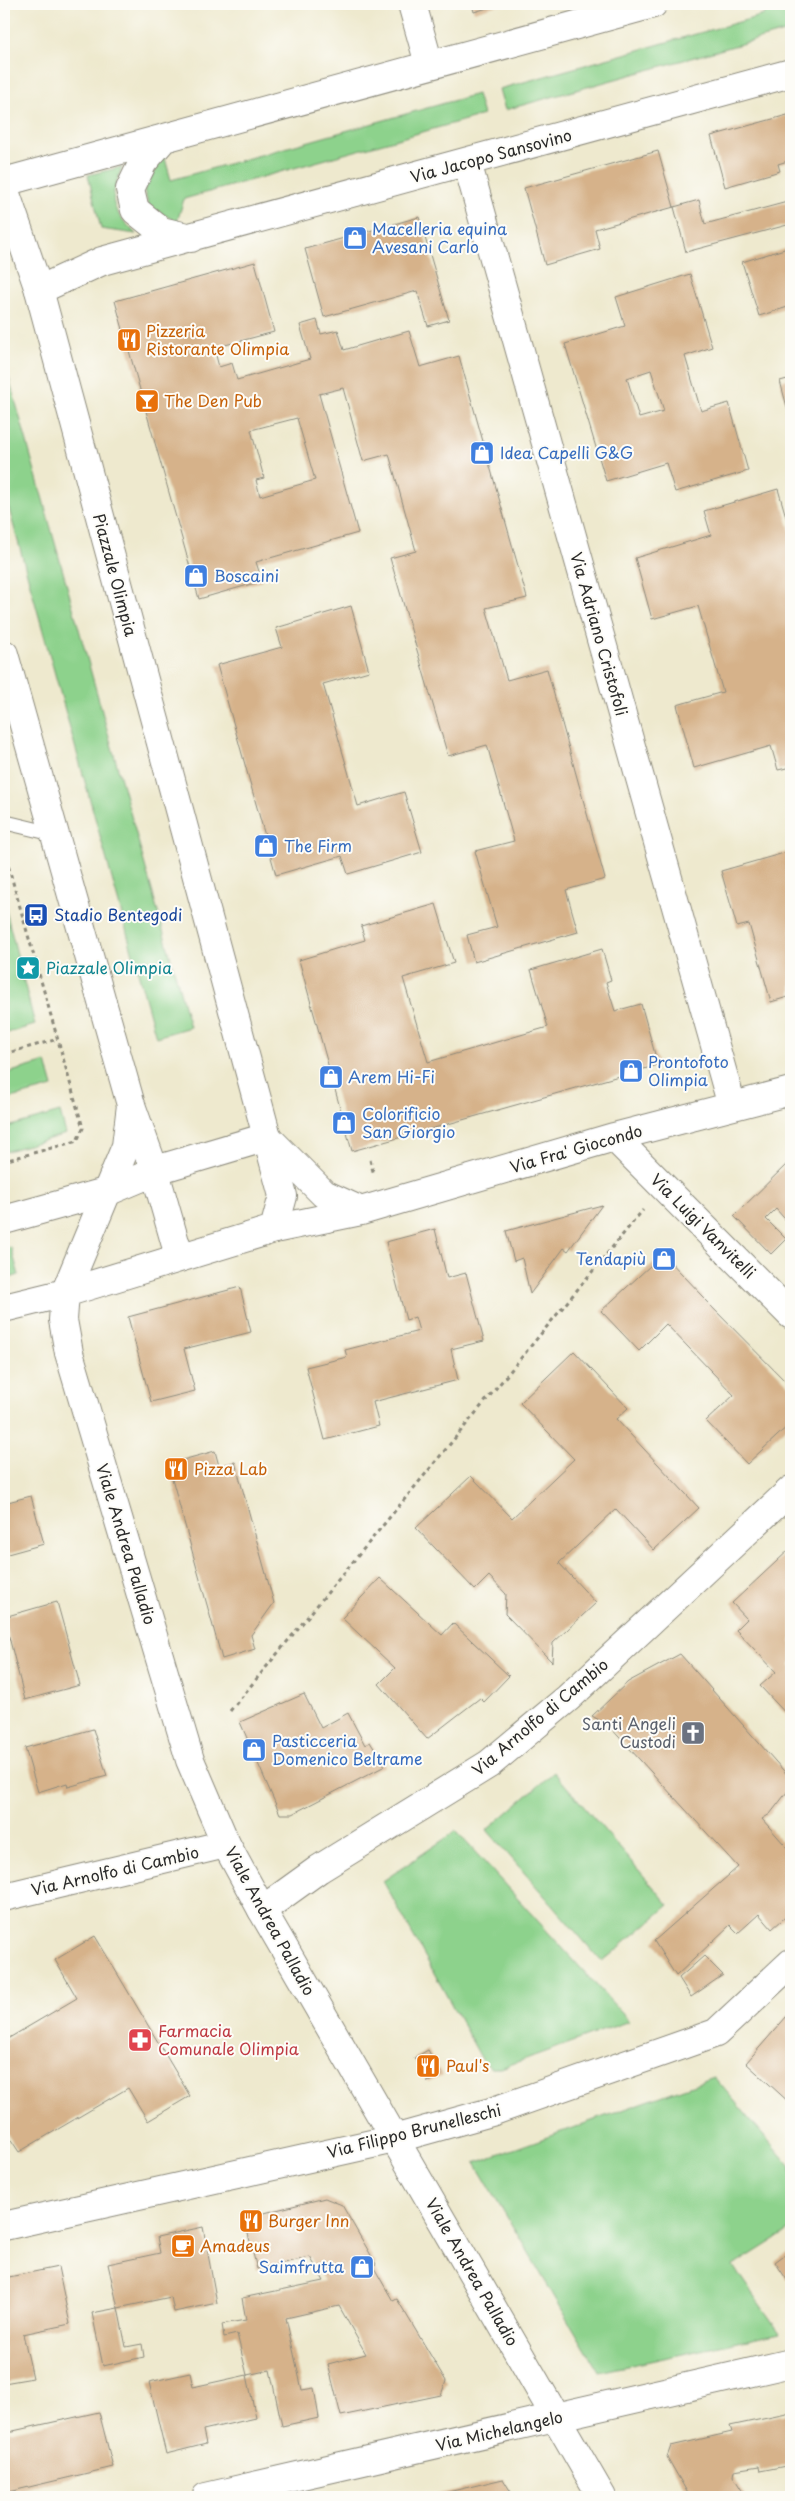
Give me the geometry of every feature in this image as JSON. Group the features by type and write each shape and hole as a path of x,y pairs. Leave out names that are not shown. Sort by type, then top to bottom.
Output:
{"street":[{"path":"412,4 429,64"},
{"path":"4,182 653,4"},
{"name":"Via Jacopo Sansovino","path":"39,290 102,261 791,73"},
{"name":"Via Jacopo Sansovino","path":"164,138 143,162 130,189 135,210 161,231 191,238"},
{"name":"Via Adriano Cristofoli","path":"467,162 732,1106"},
{"name":"Piazzale Olimpia","path":"4,188 39,290 283,1196 274,1229"},
{"path":"4,654 131,1105 155,1172 175,1242 182,1256"},
{"name":"Via Fra' Giocondo","path":"361,1211 614,1137 791,1091"},
{"path":"65,1293 109,1191 126,1146 131,1105"},
{"path":"4,1220 109,1191 166,1167 267,1137"},
{"name":"Piazzale Olimpia","path":"267,1137 324,1194 361,1211"},
{"name":"Via Luigi Vanvitelli","path":"614,1137 791,1316"},
{"path":"4,1308 65,1293 274,1229 361,1211"},
{"name":"Viale Andrea Palladio","path":"65,1293 63,1320 69,1353 190,1760 226,1844 262,1910 602,2497"},
{"name":"Via Arnolfo di Cambio","path":"262,1910 319,1869 489,1764 568,1698 791,1490"},
{"name":"Via Arnolfo di Cambio","path":"4,1897 226,1844"},
{"name":"Via Filippo Brunelleschi","path":"4,2226 394,2139 491,2112 716,2033 791,1963"},
{"name":"Via Michelangelo","path":"206,2497 791,2363"}],"lane":[{"path":"4,822 54,834"}],"path":[{"path":"4,851 83,1128 77,1141 4,1161"},
{"path":"4,1054 58,1039"},
{"path":"230,1711 646,1205"}],"green space":[{"path":"767,4 791,4 791,30 505,110 499,89 764,15"},
{"path":"477,94 483,115 184,199 177,222 149,206 144,190 164,155 171,180"},
{"path":"122,167 113,197 114,204 121,217 136,234 101,229 88,175"},
{"path":"4,360 190,1027 156,1037 4,491"},
{"path":"4,903 35,1025 4,1034"},
{"path":"46,1062 53,1087 4,1100 4,1074"},
{"path":"60,1112 66,1134 4,1152 4,1128"},
{"path":"11,1247 19,1275 4,1280 4,1249"},
{"path":"554,1772 669,1905 602,1962 487,1830"},
{"path":"456,1831 629,2021 501,2068 491,2068 484,2063 383,1881"},
{"path":"714,2077 791,2167 791,2229 733,2266 780,2333 599,2372 475,2163"}],"building":[{"path":"472,4 501,4 474,12"},
{"path":"791,114 791,160 778,164 780,171 725,187 711,136"},
{"path":"658,151 674,207 595,229 600,249 545,265 524,188"},
{"path":"699,200 705,224 791,201 791,224 686,252 674,207"},
{"path":"419,217 449,320 428,326 417,291 324,317 305,249"},
{"path":"791,247 791,306 759,316 742,262"},
{"path":"255,262 274,332 214,348 219,367 232,363 237,380 310,359 300,325 317,320 321,334 338,330 344,350 409,331 420,367 459,356 527,598 486,608 507,680 547,669 605,879 566,890 578,932 474,962 467,935 497,927 475,851 514,841 487,745 448,756 390,558 416,551 389,454 363,461 343,388 319,394 358,533 256,562 262,581 199,599 115,301","holes":["297,418 315,480 260,496 256,480 264,478 251,430"]},
{"path":"690,274 712,347 685,356 701,411 729,403 748,471 675,492 666,463 606,481 565,344 625,326 616,297","holes":["651,370 664,411 639,418 627,378"]},
{"path":"791,378 791,422 780,381"},
{"path":"778,489 791,534 791,767 778,770 771,746 694,768 677,705 723,692 698,606 652,619 635,558 711,535 704,511"},
{"path":"351,606 369,671 323,684 358,806 404,792 422,852 348,874 342,856 276,875 217,665 282,647 276,628"},
{"path":"791,851 791,996 771,1002 749,924 737,927 721,871"},
{"path":"436,904 454,963 403,978 428,1062 548,1027 531,970 602,949 611,980 606,982 615,1011 641,1004 658,1065 352,1151 299,960 365,940 361,926"},
{"path":"791,1160 791,1226 776,1209 766,1219 786,1239 771,1254 734,1216"},
{"path":"602,1205 568,1251 564,1248 530,1294 522,1258 514,1261 506,1231"},
{"path":"435,1229 447,1278 466,1273 484,1341 451,1349 458,1380 373,1402 379,1426 325,1440 306,1367 347,1357 345,1350 419,1331 415,1317 406,1320 386,1242"},
{"path":"663,1254 702,1297 791,1387 791,1423 747,1464 706,1421 734,1395 666,1324 639,1351 601,1311"},
{"path":"240,1287 251,1332 184,1349 195,1391 151,1402 128,1317"},
{"path":"574,1351 628,1408 616,1419 699,1508 654,1550 616,1509 559,1563 596,1603 553,1643 552,1662 505,1614 506,1594 489,1576 475,1590 416,1528 471,1476 512,1518 574,1459 520,1403"},
{"path":"215,1451 219,1466 235,1462 274,1603 251,1635 255,1649 222,1659 168,1464"},
{"path":"31,1496 44,1544 4,1555 4,1503"},
{"path":"791,1548 791,1719 760,1686 776,1672 736,1630 747,1619 732,1603"},
{"path":"380,1578 442,1635 453,1623 509,1676 484,1702 480,1698 427,1739 379,1684 395,1668 342,1618"},
{"path":"57,1602 80,1685 25,1700 4,1617"},
{"path":"680,1654 791,1779 791,1787 770,1814 762,1819 791,1852 791,1912 772,1929 759,1914 738,1933 730,1925 676,1976 654,1941 738,1867 608,1725 592,1716 628,1682"},
{"path":"304,1694 321,1728 348,1713 365,1745 370,1742 385,1766 292,1814 280,1814 240,1722"},
{"path":"93,1729 107,1776 68,1787 67,1783 38,1792 25,1748"},
{"path":"95,1936 190,2096 148,2121 128,2088 19,2152 4,2129 4,2041 77,1998 55,1960"},
{"path":"704,1956 723,1975 691,1997 679,1978"},
{"path":"787,2016 791,2020 791,2104 746,2063"},
{"name":"Paul's","path":"428,2050 442,2075 428,2082 414,2058"},
{"path":"325,2198 342,2205 376,2264 373,2266 393,2301 397,2299 446,2381 441,2395 341,2416 328,2364 366,2354 339,2306 286,2318 302,2390 314,2388 319,2418 282,2426 270,2370 247,2375 237,2334 224,2337 222,2324 246,2320 242,2298 324,2281 310,2257 257,2269 244,2218"},
{"path":"203,2227 217,2303 174,2312 171,2297 118,2308 108,2264 160,2253 157,2237"},
{"path":"791,2250 791,2286 775,2262"},
{"path":"58,2267 70,2324 23,2334 33,2378 4,2383 4,2278"},
{"path":"118,2308 126,2347 142,2344 144,2357 103,2366 92,2313"},
{"path":"190,2373 193,2387 247,2375 256,2418 203,2430 206,2444 166,2454 149,2382"},
{"path":"99,2412 113,2467 4,2493 4,2433"},
{"path":"791,2413 791,2465 760,2471 759,2466 734,2470 733,2476 746,2497 690,2497 667,2457 671,2446 732,2432 730,2426"},
{"path":"503,2479 514,2497 427,2497"}],"place":[{"name":"Macelleria equina Avesani Carlo","path":"355,238"},
{"name":"Pizzeria Ristorante Olimpia","path":"129,340"},
{"name":"The Den Pub","path":"147,401"},
{"name":"Idea Capelli G&G","path":"482,453"},
{"name":"Boscaini","path":"196,576"},
{"name":"The Firm","path":"266,846"},
{"name":"Stadio Bentegodi","path":"36,915"},
{"name":"Piazzale Olimpia","path":"28,968"},
{"name":"Prontofoto Olimpia","path":"631,1071"},
{"name":"Arem Hi-Fi","path":"331,1077"},
{"name":"Colorificio San Giorgio","path":"344,1123"},
{"name":"Tendapiù","path":"664,1259"},
{"name":"Pizza Lab","path":"176,1469"},
{"name":"Santi Angeli Custodi","path":"693,1733"},
{"name":"Pasticceria Domenico Beltrame","path":"254,1750"},
{"name":"Farmacia Comunale Olimpia","path":"140,2040"},
{"name":"Paul's","path":"428,2066"},
{"name":"Burger Inn","path":"251,2221"},
{"name":"Amadeus","path":"183,2246"},
{"name":"Saimfrutta","path":"362,2267"}]}
